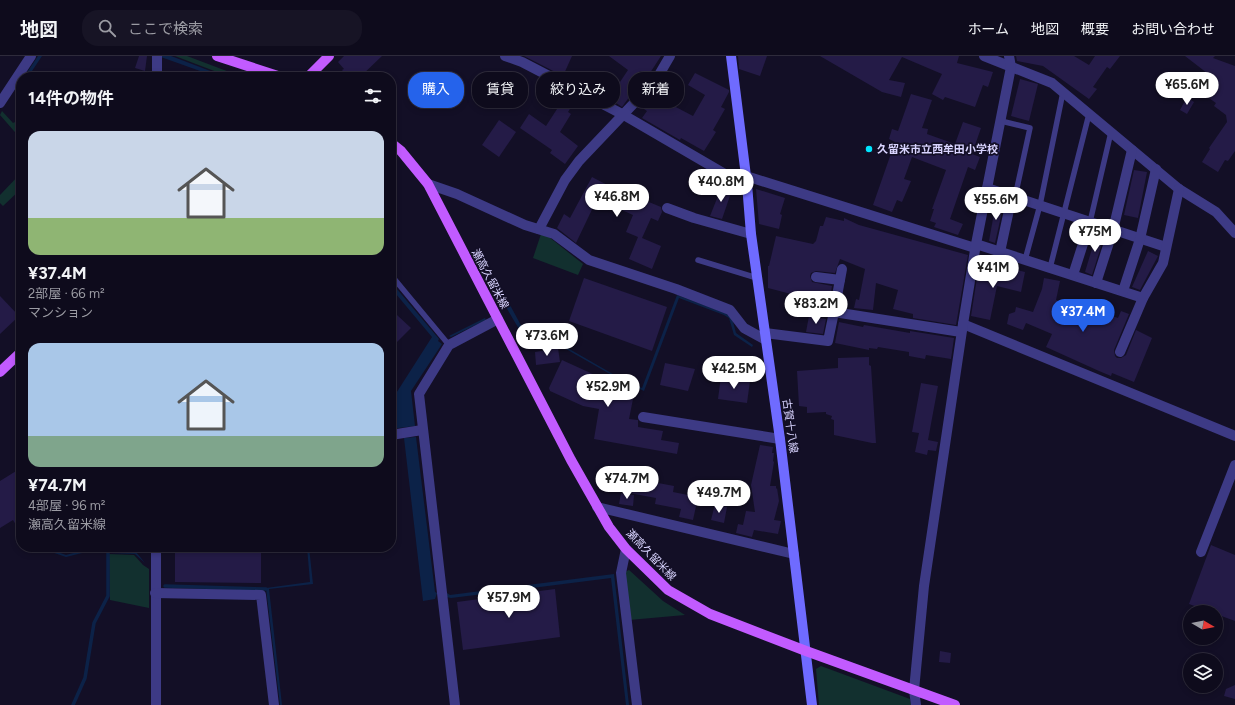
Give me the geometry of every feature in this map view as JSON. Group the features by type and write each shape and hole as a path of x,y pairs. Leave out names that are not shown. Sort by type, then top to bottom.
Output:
{"main road":[{"path":"217,56 265,72"},
{"path":"313,72 329,56"},
{"name":"古賀十八線","path":"731,56 747,180 751,234 780,439 812,705"},
{"name":"瀬高久留米線","path":"396,147 428,184 597,507 609,527 626,550 668,590 704,611 806,651 955,705"},
{"path":"0,372 16,357"}],"street":[{"path":"20,72 31,56"},
{"path":"157,56 157,72"},
{"path":"505,56 522,62 622,114 725,174 1000,252 1143,298"},
{"path":"539,229 565,180 579,161 622,114 656,80 670,56"},
{"path":"984,56 1052,83 1179,188 1216,212 1235,233"},
{"path":"916,705 914,690 924,586 962,328 976,246 1011,67 1009,56"},
{"path":"0,103 16,79"},
{"path":"1096,283 1113,230 1132,150"},
{"path":"1123,291 1140,239 1156,169"},
{"path":"428,184 457,194 525,225 554,234 589,260 676,289 730,310 744,328 765,337 828,341 842,269"},
{"path":"987,188 1166,247"},
{"path":"1120,352 1143,298 1163,263 1179,188"},
{"path":"1000,252 1013,197"},
{"path":"668,208 694,218 751,234"},
{"path":"1073,276 1090,222"},
{"path":"816,276 840,280"},
{"path":"834,312 962,328 1235,436"},
{"path":"455,705 418,394 449,345 498,320"},
{"path":"643,417 780,439"},
{"path":"396,434 422,430"},
{"path":"1200,552 1235,465"},
{"path":"597,507 794,554"},
{"path":"626,550 621,573 636,705"},
{"path":"156,552 156,705"},
{"path":"155,593 261,595 274,705"}],"lane":[{"path":"1025,260 1040,205 1063,92"},
{"path":"1050,268 1089,114"},
{"path":"1001,121 1030,128 1013,197"},
{"path":"1090,222 1111,132"},
{"path":"698,260 757,278"},
{"path":"396,281 449,345"}],"green space":[{"path":"175,56 187,56 229,72 217,72"},
{"path":"2,111 13,123 16,122 16,133 0,115"},
{"path":"16,178 16,194 3,206 0,203 0,195"},
{"path":"541,234 549,237 583,264 578,275 533,258"},
{"path":"109,554 134,555 149,569 149,608 110,600"},
{"path":"629,570 663,601 685,615 629,620 623,573"},
{"path":"821,666 910,699 911,705 819,705 816,669"}],"water":[{"path":"38,56 42,56 31,72 27,72"},
{"path":"158,56 171,56 213,72 203,72"},
{"path":"396,288 442,344 411,391 415,426 396,428 396,393 432,337 396,294"},
{"path":"677,295 725,313 732,318 736,333 753,345 752,347 734,335 729,318 679,298 644,391 617,378 559,345 529,346 506,307 510,305 531,344 559,343 618,377 642,388"},
{"path":"485,318 486,320 451,337 449,336"},
{"path":"416,437 435,592 437,593 435,599 423,601 404,438"},
{"path":"52,552 66,555 77,552 86,552 66,557"},
{"path":"86,552 136,552 145,563 135,554"},
{"path":"307,552 310,552 313,584 269,589 282,705 280,705 266,588 310,582"},
{"path":"614,574 629,705 626,705 611,578 451,598 446,597 447,593 450,595"}],"building":[{"path":"139,56 147,56 145,71 135,68"},
{"path":"344,56 382,56 365,72 344,72 342,70 344,69 338,62"},
{"path":"524,56 572,56 565,72 555,72"},
{"path":"609,56 661,56 651,72 628,72 628,99 622,107 620,106 620,82 628,70"},
{"path":"738,56 767,56 760,76 739,69"},
{"path":"820,56 959,56 957,63 993,72 988,87 983,85 975,107 945,97 943,100 932,94 942,74 902,57 889,80 905,83 901,97 882,92"},
{"path":"1016,56 1074,56 1089,65 1095,56 1120,56 1110,69 1107,67 1093,87 1097,89 1089,99 1043,66 1017,61"},
{"path":"1185,56 1215,56 1213,58 1235,66 1235,151 1228,161 1225,160 1218,172 1202,162 1210,149 1209,148 1227,122 1226,115 1214,106 1216,103 1196,89 1207,73"},
{"path":"695,73 729,90 721,107 725,109 713,130 716,132 704,151 681,138 680,140 642,118 647,111 645,108 678,108 693,116 705,95 688,85"},
{"path":"1020,79 1038,84 1029,121 1011,116"},
{"path":"911,94 932,100 922,128 928,129 927,134 955,144 963,122 981,128 972,154 980,157 975,170 968,167 950,219 963,224 958,235 934,227 936,223 930,221 934,209 932,209 946,170 912,157 904,179 911,181 902,202 897,200 892,212 873,205 895,142 889,139 892,129 898,131"},
{"path":"1187,97 1194,102 1187,114 1180,110"},
{"path":"558,108 571,108 568,112 571,114 560,132 578,146 565,164 550,153 552,150 520,128 529,114 546,126"},
{"path":"499,120 516,132 499,157 482,145"},
{"path":"1134,170 1147,172 1138,218 1124,215"},
{"path":"592,177 613,188 615,184 628,190 627,193 661,207 662,212 658,221 651,218 642,238 661,246 652,269 629,259 638,237 626,232 633,215 597,199 576,243 557,228 564,214 570,218"},
{"path":"722,186 732,190 722,219 710,216"},
{"path":"756,189 785,198 780,214 782,215 779,229 759,224"},
{"path":"996,202 1004,203 995,243 989,241"},
{"path":"826,217 844,221 844,218 859,225 968,255 956,325 913,318 913,314 893,309 898,290 876,283 873,310 854,308 856,299 859,300 865,269 840,259 835,273 816,271 811,273 810,276 812,282 832,286 829,305 789,300 791,294 768,288 768,266 776,236 813,244 816,241 820,226 823,226"},
{"path":"1097,232 1105,234 1092,275 1085,272"},
{"path":"1148,251 1158,256 1140,290 1132,287"},
{"path":"979,265 1012,274 1013,269 1025,272 1021,292 997,286 990,320 971,316"},
{"path":"584,278 667,307 652,351 569,321"},
{"path":"1044,278 1060,281 1056,300 1088,310 1089,308 1118,318 1121,311 1129,314 1114,350 1117,358 1121,358 1126,355 1136,330 1152,338 1134,382 1112,373 1111,376 1046,347 1052,334 1026,323 1023,330 1007,324 1009,314 1015,312 1016,307 1033,312 1042,289"},
{"path":"0,296 16,313 16,319 0,334"},
{"path":"397,315 411,328 396,343"},
{"path":"809,316 826,319 823,334 806,332"},
{"path":"839,322 863,327 864,325 910,333 910,331 954,338 951,359 926,355 925,359 909,356 909,352 878,347 877,349 869,348 869,350 835,343"},
{"path":"558,348 560,362 536,365 535,352"},
{"path":"869,357 869,365 871,366 876,443 834,435 834,420 831,419 832,416 826,414 826,412 807,413 807,407 799,406 797,371 838,368 838,358"},
{"path":"562,360 619,386 635,389 629,419 638,420 638,427 663,431 661,440 679,443 677,454 594,439 599,409 583,406 550,391 549,388"},
{"path":"665,363 695,369 688,391 660,385"},
{"path":"721,376 750,381 747,403 718,399"},
{"path":"921,383 938,386 928,440 938,442 936,451 928,450 927,455 915,452 919,433 912,432"},
{"path":"760,445 773,447 772,453 774,453 774,462 770,486 776,486 779,501 774,520 781,521 778,534 754,530 752,537 736,533 738,524 743,525 746,511 755,512 751,485"},
{"path":"16,471 16,525 13,520 0,528 0,481"},
{"path":"632,478 674,486 673,492 698,497 693,520 679,517 681,509 655,504 656,498 629,493"},
{"path":"621,493 634,495 633,506 619,504"},
{"path":"715,504 727,507 724,523 711,520"},
{"path":"1211,545 1235,555 1235,621 1223,617 1223,605 1189,604"},
{"path":"175,552 261,552 261,583 175,582"},
{"path":"555,589 560,637 463,650 457,602"},
{"path":"940,651 951,653 950,663 939,662"},
{"path":"1235,685 1235,699 1224,696 1226,689"}],"waterway":[{"path":"73,705 85,678 94,623 108,596 108,552"},
{"path":"165,586 266,589"}],"place":[{"name":"久留米市立西牟田小学校","path":"869,149"}]}
